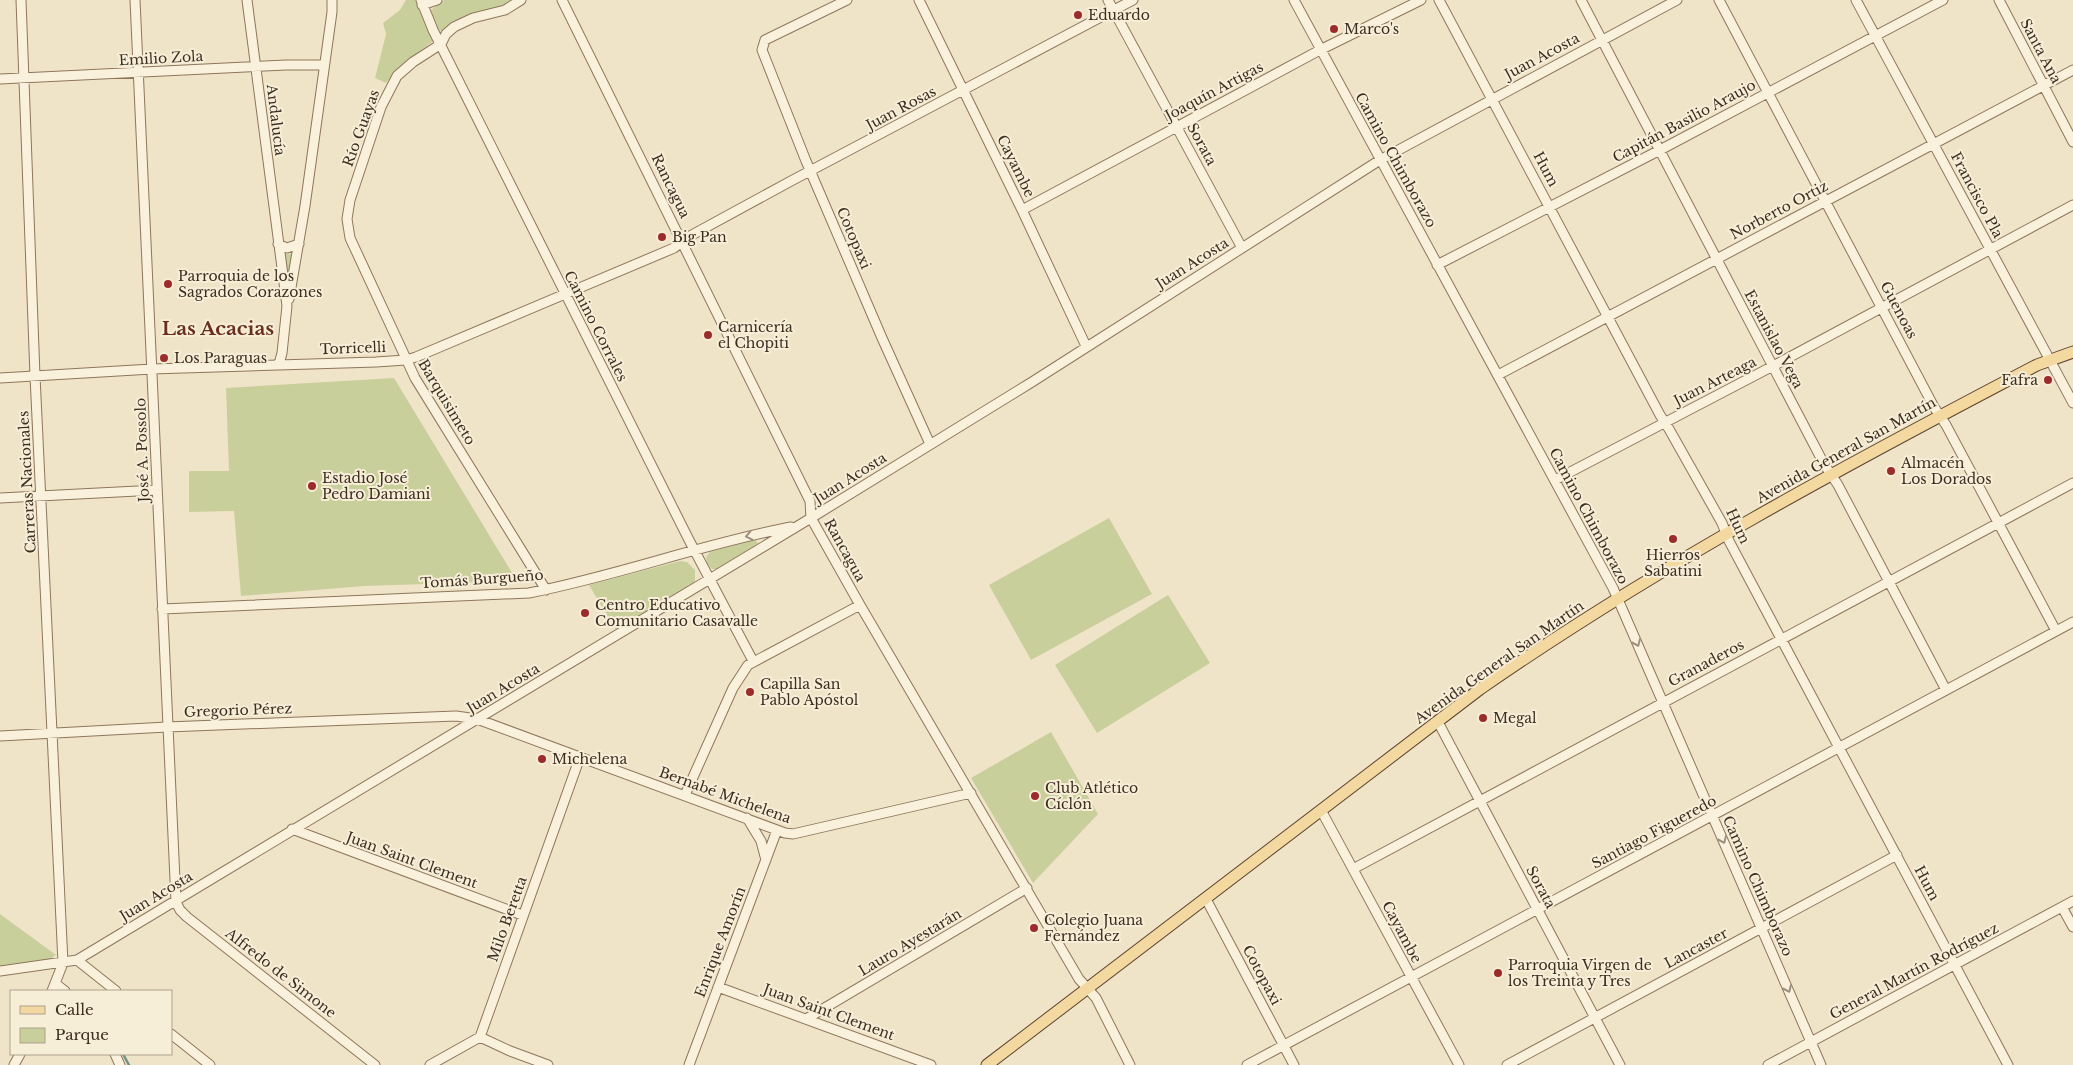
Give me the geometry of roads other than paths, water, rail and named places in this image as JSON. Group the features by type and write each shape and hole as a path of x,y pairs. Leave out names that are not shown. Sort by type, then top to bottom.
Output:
{"main road":[{"name":"Avenida General San Martín","path":"987,1065 1438,722 1553,639 1617,598 1726,533 1831,474 2049,360 2073,352"}],"street":[{"name":"Carreras Nacionales","path":"21,0 35,376 62,963"},
{"name":"José A. Possolo","path":"135,0 176,900"},
{"name":"Andalucía","path":"247,0 287,306 279,364"},
{"path":"287,306 299,244 332,12 332,0"},
{"path":"422,3 437,0"},
{"name":"Río Guayas","path":"347,219 350,200 381,108 390,87 405,68 440,44 446,34 454,27 474,18 496,14 521,0"},
{"name":"Rancagua","path":"562,0 683,241 810,501 811,518 1078,978 1096,998 1130,1065"},
{"name":"Cotopaxi","path":"848,0 764,40 761,46 762,53 810,171 930,444"},
{"name":"Cayambe","path":"918,0 964,90 1086,346"},
{"name":"Sorata","path":"1108,0 1242,248"},
{"name":"Juan Rosas","path":"683,241 810,171 1133,0"},
{"name":"Camino Chimborazo","path":"1294,0 1555,480 1617,598 1821,1065"},
{"name":"Joaquín Artigas","path":"1022,210 1320,50 1421,0"},
{"name":"Hum","path":"1439,0 1665,422 1722,523 1780,639 2008,1065"},
{"name":"Estanislao Vega","path":"1581,0 1946,690"},
{"name":"Juan Acosta","path":"0,971 77,960 811,518 1032,382 1380,160 1677,0"},
{"name":"Guenoas","path":"1719,0 2056,631"},
{"name":"Francisco Pla","path":"1856,0 2073,403"},
{"name":"Capitán Basilio Araujo","path":"1437,265 1660,150 1942,0"},
{"name":"Santa Ana","path":"1998,0 2073,142"},
{"name":"Camino Corrales","path":"422,3 440,44 565,294 753,661"},
{"name":"Emilio Zola","path":"0,79 315,64 324,66"},
{"name":"Norberto Ortiz","path":"1498,375 2073,70"},
{"name":"Juan Arteaga","path":"1555,480 1773,366 2073,205"},
{"name":"Barquisimeto","path":"347,219 350,238 406,360 546,590"},
{"name":"Torricelli","path":"0,378 152,369 406,360 429,353 674,248 683,241"},
{"path":"278,244 287,248 299,244"},
{"name":"Granaderos","path":"1353,869 2073,483"},
{"path":"0,498 157,490"},
{"name":"Tomás Burgueño","path":"162,609 529,593 694,549 797,526"},
{"path":"685,795 733,688 744,670 753,661 860,605"},
{"name":"Santiago Figueredo","path":"1247,1065 2073,622"},
{"name":"Gregorio Pérez","path":"0,736 168,727 456,716 477,719"},
{"name":"Bernabé Michelena","path":"477,719 785,833 799,833 971,793"},
{"name":"Sorata","path":"1438,722 1620,1065"},
{"name":"Milo Beretta","path":"480,1036 580,757"},
{"name":"Cayambe","path":"1322,812 1459,1065"},
{"path":"747,818 761,841 766,860"},
{"name":"Juan Saint Clement","path":"292,829 522,915"},
{"name":"Enrique Amorín","path":"689,1065 777,830"},
{"name":"Lancaster","path":"1507,1065 1897,855"},
{"name":"Lauro Ayestarán","path":"806,1019 1027,888"},
{"name":"Cotopaxi","path":"1206,899 1294,1065"},
{"name":"Alfredo de Simone","path":"176,900 180,910 187,917 375,1065"},
{"name":"General Martín Rodríguez","path":"1768,1065 2073,901"},
{"path":"2062,907 2073,927"},
{"path":"77,960 115,990"},
{"path":"54,988 62,963"},
{"name":"Juan Saint Clement","path":"718,987 931,1065"},
{"path":"172,1035 210,1065"},
{"path":"430,1065 480,1036 510,1051 548,1065"}],"waterway":[{"path":"124,1055 129,1065"}],"place":[{"name":"Eduardo","path":"1078,15"},
{"name":"Marco's","path":"1334,29"},
{"name":"Big Pan","path":"662,237"},
{"name":"Parroquia de los Sagrados Corazones","path":"168,284"},
{"name":"Carnicería el Chopiti","path":"708,335"},
{"name":"Los Paraguas","path":"164,358"},
{"name":"Fafra","path":"2048,380"},
{"name":"Almacén Los Dorados","path":"1891,471"},
{"name":"Estadio José Pedro Damiani","path":"312,486"},
{"name":"Hierros Sabatini","path":"1673,539"},
{"name":"Centro Educativo Comunitario Casavalle","path":"585,613"},
{"name":"Capilla San Pablo Apóstol","path":"750,692"},
{"name":"Megal","path":"1483,718"},
{"name":"Michelena","path":"542,759"},
{"name":"Club Atlético Cíclón","path":"1035,796"},
{"name":"Colegio Juana Fernández","path":"1034,928"},
{"name":"Parroquia Virgen de los Treinta y Tres","path":"1498,973"}],"district":[{"name":"Las Acacias","path":"218,328"}]}
